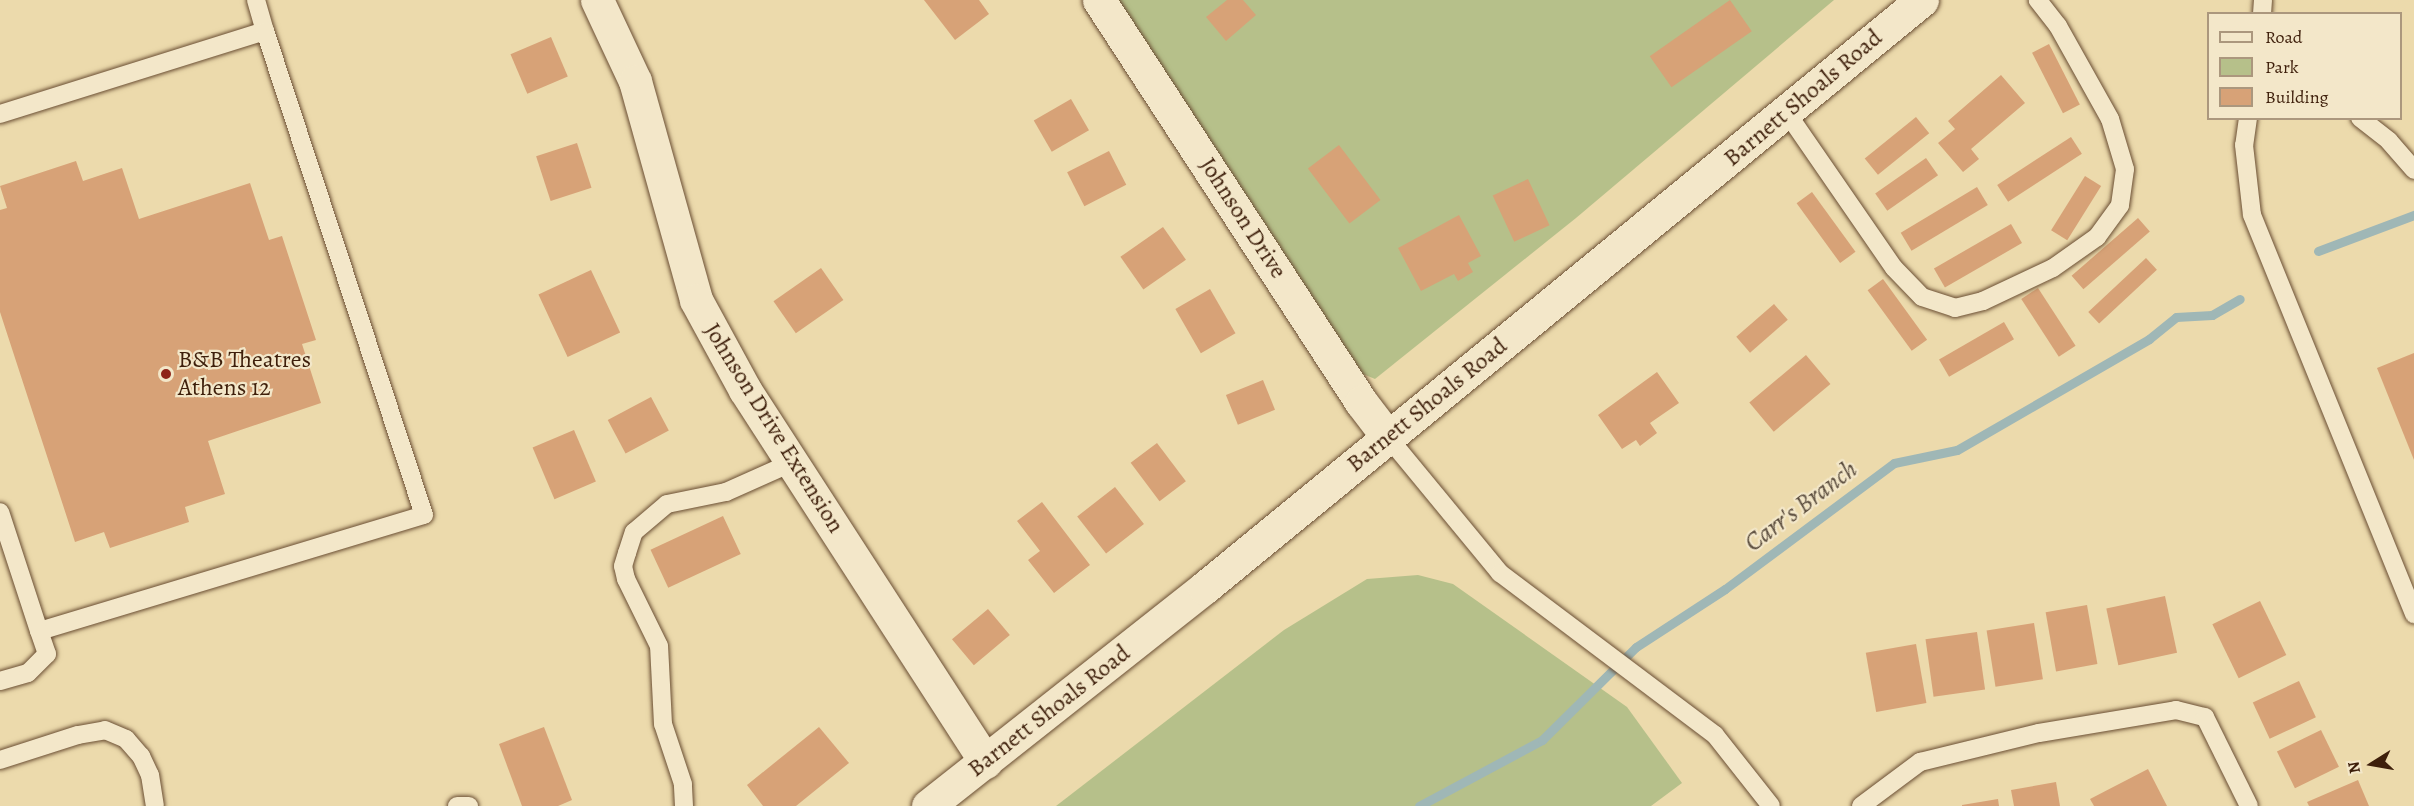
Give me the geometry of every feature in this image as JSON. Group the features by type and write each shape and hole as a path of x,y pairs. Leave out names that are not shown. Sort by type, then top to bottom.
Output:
{"street":[{"name":"Johnson Drive Extension","path":"597,0 635,81 696,300 745,390 986,762"},
{"name":"Johnson Drive","path":"1099,0 1360,402 1387,436"},
{"name":"Barnett Shoals Road","path":"928,806 986,762 1787,113 1922,0"}],"lane":[{"path":"39,631 424,515 256,0"},
{"path":"1787,113 1894,268 1922,297 1955,308 1983,301 2053,268 2097,237 2120,204 2125,169 2110,119 2058,26 2038,0"},
{"path":"0,114 265,31"},
{"path":"2248,120 2244,145 2252,215 2414,614"},
{"path":"2363,120 2389,141 2414,170"},
{"path":"1387,436 1500,573 1715,735 1771,806"},
{"path":"684,806 683,784 663,724 658,646 626,579 623,566 627,553 634,532 667,504 726,492 793,462"},
{"path":"0,513 47,654 28,673 0,681"},
{"path":"1861,806 1920,762 2039,734 2176,710 2205,717 2249,806"},
{"path":"0,760 78,735 105,730 126,739 141,756 150,775 155,806"},
{"path":"457,806 469,806"}],"green space":[{"path":"1114,0 1834,0 1576,218 1375,379 1363,374"},
{"path":"1418,575 1453,584 1627,707 1682,783 1651,806 1056,806 1284,630 1367,579"}],"building":[{"path":"924,0 979,0 989,14 955,40"},
{"path":"1227,0 1243,0 1256,15 1226,41 1206,17"},
{"path":"1730,0 1752,31 1672,87 1650,56"},
{"path":"551,37 568,77 527,94 510,54"},
{"path":"2049,44 2080,105 2063,113 2032,53"},
{"path":"2001,75 2025,103 1971,149 1979,159 1963,172 1938,143 1955,129 1948,121"},
{"path":"1071,99 1089,130 1052,152 1034,120"},
{"path":"1916,117 1929,133 1878,175 1865,159"},
{"path":"2071,137 2082,154 2008,202 1997,185"},
{"path":"577,143 592,188 551,201 536,156"},
{"path":"1339,145 1381,200 1349,224 1308,168"},
{"path":"1109,151 1126,185 1084,206 1067,172"},
{"path":"1926,158 1938,175 1887,211 1875,194"},
{"name":"B&B Theatres Athens 12","path":"76,161 83,181 122,168 139,219 250,183 269,240 282,236 316,340 302,344 321,403 208,441 225,494 185,507 189,522 110,548 104,532 75,542 0,312 0,210 7,208 0,186"},
{"path":"2085,176 2101,186 2067,240 2051,230"},
{"path":"1528,179 1550,225 1514,242 1493,195"},
{"path":"1977,187 1988,205 1912,251 1901,233"},
{"path":"1812,192 1855,252 1840,263 1797,203"},
{"path":"1459,215 1481,256 1468,263 1473,272 1458,281 1454,274 1421,291 1398,248"},
{"path":"2138,218 2150,232 2083,289 2072,276"},
{"path":"2011,224 2022,243 1945,288 1934,268"},
{"path":"1163,227 1186,260 1143,290 1120,257"},
{"path":"2146,258 2157,270 2099,324 2088,312"},
{"path":"821,268 843,300 796,333 773,301"},
{"path":"591,270 620,333 568,357 538,295"},
{"path":"1883,279 1927,340 1912,351 1868,290"},
{"path":"2038,288 2076,346 2059,357 2021,299"},
{"path":"1210,289 1236,333 1201,353 1175,309"},
{"path":"1774,304 1788,320 1750,353 1736,337"},
{"path":"2004,322 2014,339 1949,377 1939,360"},
{"path":"2414,353 2414,460 2377,368"},
{"path":"1806,355 1830,384 1774,432 1749,403"},
{"path":"1657,372 1679,403 1650,423 1657,433 1640,446 1636,440 1622,449 1598,415"},
{"path":"1263,380 1275,410 1238,425 1226,395"},
{"path":"651,397 669,431 626,454 608,420"},
{"path":"574,430 596,482 554,499 533,448"},
{"path":"1157,443 1186,481 1160,501 1131,463"},
{"path":"1115,487 1144,524 1106,554 1077,517"},
{"path":"1042,502 1090,565 1054,593 1028,560 1040,551 1017,521"},
{"path":"723,516 741,554 668,588 650,550"},
{"path":"2165,596 2177,653 2118,665 2106,608"},
{"path":"2260,601 2286,655 2239,678 2212,624"},
{"path":"2087,605 2097,664 2056,671 2046,612"},
{"path":"988,609 1010,635 974,665 952,639"},
{"path":"2034,623 2043,679 1996,687 1987,631"},
{"path":"1977,632 1985,689 1934,697 1926,639"},
{"path":"1916,644 1926,703 1876,712 1866,653"},
{"path":"2299,681 2316,717 2270,739 2253,703"},
{"path":"544,727 572,800 558,806 522,806 499,744"},
{"path":"819,727 849,763 796,806 763,806 747,785"},
{"path":"2321,730 2339,767 2295,788 2277,751"},
{"path":"2148,769 2167,806 2094,806 2090,799"},
{"path":"2358,780 2369,806 2309,806 2307,802"},
{"path":"2056,782 2060,806 2014,806 2011,790"},
{"path":"1998,799 1999,806 1962,806 1962,805"}],"waterway":[{"name":"Carr's Branch","path":"2318,251 2414,215"},
{"name":"Carr's Branch","path":"1419,806 1542,740 1636,647 1725,589 1894,463 1957,450 2149,339 2176,317 2212,315 2240,299"}],"place":[{"name":"B&B Theatres Athens 12","path":"166,374"}]}
